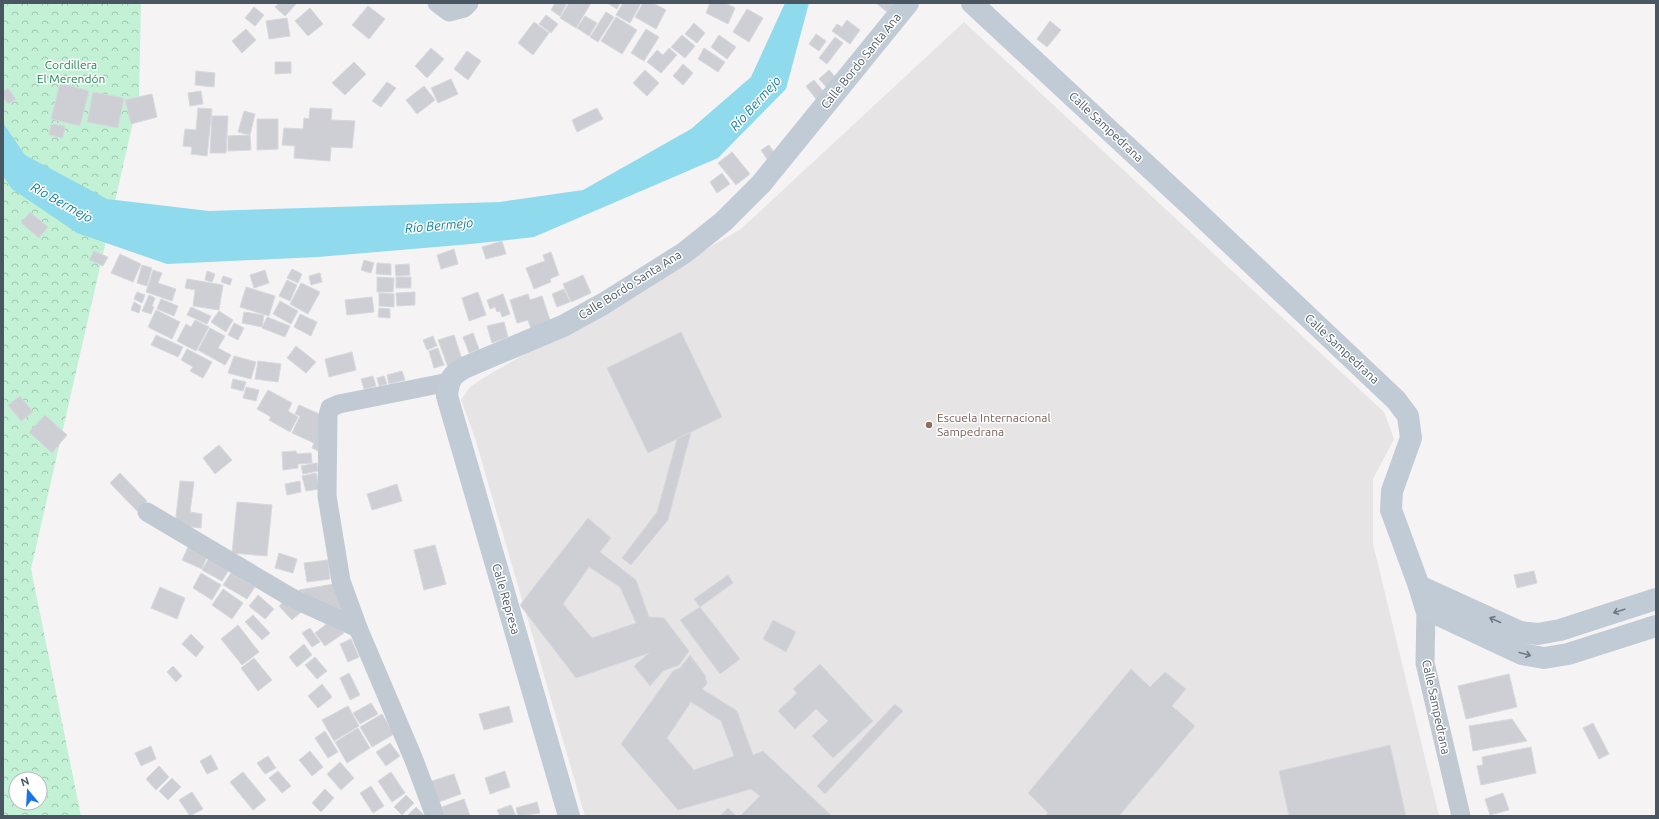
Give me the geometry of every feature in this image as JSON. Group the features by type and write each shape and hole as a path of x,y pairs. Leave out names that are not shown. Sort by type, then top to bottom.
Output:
{"street":[{"path":"437,3 449,12 464,8 469,3"},
{"name":"Calle Bordo Santa Ana","path":"448,382 455,373 466,367 563,326 603,304 684,253 724,221 761,184 908,3"},
{"name":"Calle Sampedrana","path":"972,3 1194,209 1400,405 1408,416 1411,438 1392,491 1391,510 1426,609 1425,663 1460,816"},
{"path":"435,816 414,760 358,628 341,581 327,496 328,416 330,408 339,404 448,382"},
{"name":"Calle Represa","path":"448,382 447,396 569,816"},
{"path":"147,512 292,598 358,628"},
{"path":"1419,586 1520,632 1538,634 1560,630 1656,599"},
{"path":"1426,609 1522,654 1544,658 1568,654 1656,626"}],"shaded area":[{"name":"Escuela Internacional Sampedrana","path":"964,22 1384,412 1394,439 1373,479 1373,544 1439,816 585,816 475,438 461,400 470,387 485,377 741,229"}],"green space":[{"name":"Cordillera El Merendón","path":"3,3 141,3 139,96 31,569 81,816 3,816"}],"water":[{"name":"Río Bermejo","path":"785,3 809,3 786,89 718,158 534,237 318,257 167,264 77,233 12,189 3,176 3,123 25,155 107,199 209,211 500,202 583,190 691,129 751,77"}],"building":[{"path":"279,3 297,3 285,16 275,7"},
{"path":"555,3 567,3 560,16 551,10"},
{"path":"569,3 591,3 576,28 560,18"},
{"path":"607,3 620,3 617,9"},
{"path":"623,3 641,3 630,23 616,15"},
{"path":"643,3 653,3 666,10 656,29 635,17"},
{"path":"710,3 725,3 735,8 728,24 706,13"},
{"path":"876,3 894,3 887,12"},
{"path":"368,6 385,19 369,39 352,25"},
{"path":"254,7 264,15 255,26 245,18"},
{"path":"310,8 323,24 308,36 295,21"},
{"path":"747,9 763,18 749,42 733,32"},
{"path":"606,12 614,17 598,42 590,37"},
{"path":"546,15 558,24 551,33 539,24"},
{"path":"585,16 597,23 589,36 577,28"},
{"path":"616,17 637,30 622,54 601,41"},
{"path":"287,18 290,36 269,39 266,21"},
{"path":"847,20 860,30 850,44 832,31 837,24 842,27"},
{"path":"1050,21 1061,30 1047,47 1037,39"},
{"path":"534,22 549,33 533,55 518,43"},
{"path":"694,23 705,33 697,43 685,34"},
{"path":"246,29 256,40 242,53 232,41"},
{"path":"646,29 659,37 644,61 631,53"},
{"path":"816,34 826,41 819,51 809,44"},
{"path":"682,35 695,46 685,58 671,47"},
{"path":"719,35 736,47 727,59 711,47"},
{"path":"835,37 843,43 827,64 819,58"},
{"path":"431,48 444,59 427,78 415,66"},
{"path":"669,48 677,55 661,73 647,62 657,50 663,55"},
{"path":"704,48 725,62 718,72 698,59"},
{"path":"467,51 481,61 468,80 454,69"},
{"path":"275,62 291,62 291,73 275,74"},
{"path":"354,62 366,74 345,95 332,83"},
{"path":"683,64 693,73 683,85 673,76"},
{"path":"645,70 659,83 647,96 633,83"},
{"path":"829,70 839,81 829,90 819,79"},
{"path":"196,71 215,73 214,87 195,85"},
{"path":"451,79 458,94 438,103 431,88"},
{"path":"814,80 824,92 816,99 806,86"},
{"path":"387,82 396,88 381,107 372,101"},
{"path":"60,83 89,91 80,126 51,119"},
{"path":"424,86 435,100 417,114 406,100"},
{"path":"8,88 16,99 8,104 3,97 3,92"},
{"path":"201,91 203,104 190,106 188,93"},
{"path":"93,92 124,98 118,128 87,122"},
{"path":"152,94 157,117 131,124 125,100"},
{"path":"198,108 212,109 207,156 191,154 192,147 183,146 185,129 196,130"},
{"path":"310,108 332,109 331,120 355,121 352,148 331,147 330,161 294,158 295,146 282,145 284,128 303,129 304,118 309,119"},
{"path":"597,108 603,119 577,132 572,120"},
{"path":"244,111 255,114 250,135 238,132"},
{"path":"212,116 228,116 226,153 210,153"},
{"path":"257,119 278,119 278,149 257,150"},
{"path":"51,124 65,126 63,138 49,135"},
{"path":"250,135 251,150 228,151 228,136"},
{"path":"769,145 778,158 770,164 761,150"},
{"path":"732,152 750,174 736,185 718,163"},
{"path":"722,173 730,184 717,193 710,182"},
{"path":"30,212 48,227 39,238 21,223"},
{"path":"502,241 506,254 486,259 482,247"},
{"path":"454,249 458,264 441,269 437,255"},
{"path":"94,251 108,257 103,266 89,260"},
{"path":"551,252 559,275 550,279 551,282 534,289 526,268 545,261 543,255"},
{"path":"120,254 141,264 133,282 111,273"},
{"path":"364,260 374,263 371,273 361,270"},
{"path":"377,263 391,264 391,275 376,274"},
{"path":"409,264 410,275 396,276 395,265"},
{"path":"142,265 152,268 147,286 137,283"},
{"path":"292,269 302,274 298,283 287,278"},
{"path":"153,270 162,273 158,283 176,289 172,301 146,292"},
{"path":"265,270 269,283 254,288 250,275"},
{"path":"207,271 215,274 212,282 205,280"},
{"path":"320,273 322,282 311,285 309,276"},
{"path":"583,275 591,293 571,302 563,284"},
{"path":"223,276 232,279 230,285 221,282"},
{"path":"377,277 394,278 393,292 377,292"},
{"path":"396,277 411,277 411,288 396,288"},
{"path":"187,279 223,285 219,310 193,306 195,290 185,288"},
{"path":"287,280 297,285 290,301 279,296"},
{"path":"301,283 320,292 308,314 290,304"},
{"path":"246,287 275,296 269,316 240,307"},
{"path":"564,289 570,302 557,307 552,294"},
{"path":"137,292 145,295 142,303 134,299"},
{"path":"415,292 415,305 397,306 396,293"},
{"path":"478,292 486,315 469,321 462,298"},
{"path":"379,293 394,294 394,307 379,306"},
{"path":"503,294 510,314 502,317 500,311 497,312 495,307 490,309 487,300"},
{"path":"528,294 530,300 542,296 552,326 532,332 528,320 517,323 510,300"},
{"path":"149,295 155,298 152,306 154,307 151,314 142,311"},
{"path":"372,297 374,312 347,315 345,300"},
{"path":"161,299 178,306 174,316 157,309"},
{"path":"280,301 298,311 291,324 273,314"},
{"path":"134,302 141,306 139,313 131,310"},
{"path":"191,307 211,316 207,324 187,315"},
{"path":"379,308 390,309 390,318 378,317"},
{"path":"156,310 180,322 172,339 148,327"},
{"path":"219,311 233,320 226,332 211,322"},
{"path":"244,312 264,315 262,327 242,323"},
{"path":"300,314 317,322 311,336 294,327"},
{"path":"267,317 290,326 285,337 262,328"},
{"path":"195,320 209,327 196,351 177,341 186,324 191,327"},
{"path":"504,322 508,337 492,343 487,326"},
{"path":"234,323 244,328 238,340 228,335"},
{"path":"210,328 225,336 218,348 231,355 225,365 198,350"},
{"path":"681,332 722,417 648,453 607,368"},
{"path":"473,333 479,349 469,353 463,337"},
{"path":"156,335 183,347 178,357 151,345"},
{"path":"454,335 463,362 448,367 438,340"},
{"path":"433,336 437,346 427,350 423,340"},
{"path":"296,346 316,362 306,373 287,358"},
{"path":"438,348 444,365 434,368 429,351"},
{"path":"187,349 212,362 203,378 190,371 193,367 181,360"},
{"path":"352,352 356,370 329,377 325,359"},
{"path":"234,356 256,362 251,379 228,373"},
{"path":"258,361 281,364 278,382 255,379"},
{"path":"402,371 405,380 389,384 387,375"},
{"path":"373,376 376,386 364,389 361,379"},
{"path":"384,376 387,384 379,386 377,378"},
{"path":"233,379 246,382 243,391 231,388"},
{"path":"246,387 259,390 256,401 243,398"},
{"path":"268,390 292,403 288,411 298,417 290,432 269,420 271,417 257,409"},
{"path":"20,396 33,412 21,421 8,405"},
{"path":"299,405 324,416 321,452 312,448 314,443 292,433 300,416 295,414"},
{"path":"45,415 67,435 52,453 29,432"},
{"path":"691,432 668,520 631,565 622,558 657,512 677,439"},
{"path":"219,445 232,460 215,474 203,458"},
{"path":"296,451 297,454 311,453 312,463 298,464 298,468 283,470 282,452"},
{"path":"317,463 318,471 303,474 301,466"},
{"path":"120,473 147,501 137,511 110,483"},
{"path":"316,473 319,489 306,491 302,476"},
{"path":"180,481 194,482 190,512 202,514 201,528 175,525"},
{"path":"300,481 301,492 287,495 285,484"},
{"path":"397,484 402,501 372,510 367,494"},
{"path":"237,502 272,505 267,556 232,553"},
{"path":"588,518 611,538 600,552 636,580 649,617 664,618 689,651 679,665 663,671 650,686 634,666 649,653 576,678 520,605","holes":["589,567 620,587 636,623 592,638 563,604"]},
{"path":"189,545 208,554 202,569 182,560"},
{"path":"435,545 446,584 424,590 414,550"},
{"path":"279,553 297,559 293,573 275,568"},
{"path":"210,556 230,568 222,581 202,570"},
{"path":"328,560 330,579 307,582 304,563"},
{"path":"1534,571 1537,583 1517,588 1514,575"},
{"path":"201,573 221,585 212,600 193,588"},
{"path":"231,573 255,587 247,599 223,585"},
{"path":"728,575 733,583 700,607 694,599"},
{"path":"334,584 343,617 299,590"},
{"path":"160,587 185,598 177,619 151,608"},
{"path":"223,589 243,603 232,619 212,605"},
{"path":"258,595 274,609 265,619 249,606"},
{"path":"289,597 301,612 292,620 279,606"},
{"path":"700,607 740,659 720,674 680,620"},
{"path":"253,615 270,633 262,640 245,622"},
{"path":"333,619 344,633 325,646 315,633"},
{"path":"773,620 796,632 786,652 763,639"},
{"path":"238,625 259,652 242,665 221,639"},
{"path":"310,628 320,642 312,647 302,633"},
{"path":"191,634 204,647 196,657 182,644"},
{"path":"351,639 359,657 348,662 340,644"},
{"path":"304,644 312,655 297,667 289,657"},
{"path":"690,655 705,675 707,684 702,689 737,711 753,755 763,751 832,816 740,816 760,796 751,789 678,810 621,744 673,671 680,668","holes":["691,702 721,721 734,756 694,770 667,738"]},
{"path":"315,657 327,671 317,679 305,665"},
{"path":"254,658 272,680 258,691 241,668"},
{"path":"820,664 873,721 833,758 812,736 828,721 816,709 795,729 778,711 797,693 793,689"},
{"path":"173,666 182,676 176,682 167,672"},
{"path":"1131,669 1150,687 1165,672 1186,689 1172,706 1195,726 1119,816 1045,816 1048,813 1028,793"},
{"path":"349,673 360,695 350,700 340,678"},
{"path":"1509,674 1517,707 1466,719 1458,686"},
{"path":"322,684 332,697 318,708 308,696"},
{"path":"371,703 378,714 360,724 353,713"},
{"path":"895,704 903,711 825,794 817,786"},
{"path":"348,706 359,726 334,741 322,720"},
{"path":"509,706 513,722 484,730 479,714"},
{"path":"382,714 394,734 372,747 360,727"},
{"path":"1512,719 1527,741 1473,751 1469,726"},
{"path":"1593,723 1609,754 1599,759 1583,728"},
{"path":"358,728 370,748 347,763 335,742"},
{"path":"325,731 338,752 328,758 315,738"},
{"path":"390,743 400,756 386,766 376,752"},
{"path":"1390,745 1406,816 1289,816 1279,771"},
{"path":"151,746 156,759 141,766 135,753"},
{"path":"1531,747 1536,773 1481,785 1477,766 1483,765 1482,757"},
{"path":"310,751 323,767 312,776 299,760"},
{"path":"211,755 218,769 207,774 200,761"},
{"path":"268,756 276,768 265,774 257,763"},
{"path":"340,762 354,778 341,790 327,774"},
{"path":"159,766 169,777 156,790 146,779"},
{"path":"278,771 291,786 282,793 269,778"},
{"path":"505,771 510,787 490,794 485,778"},
{"path":"243,772 266,800 253,810 230,782"},
{"path":"391,772 405,793 392,802 378,781"},
{"path":"454,774 461,794 436,803 429,782"},
{"path":"172,778 181,787 168,800 159,791"},
{"path":"371,786 384,806 373,813 360,793"},
{"path":"325,789 334,798 321,812 312,803"},
{"path":"192,792 203,809 190,816 179,800"},
{"path":"1503,793 1509,810 1490,815 1485,799"},
{"path":"406,795 414,803 402,815 394,807"},
{"path":"464,799 470,816 445,816 442,807"},
{"path":"537,802 540,813 518,816 516,808"},
{"path":"511,805 516,816 500,816 497,810"},
{"path":"416,807 425,816 407,816"},
{"path":"728,808 736,816 720,816"}],"place":[{"name":"Escuela Internacional Sampedrana","path":"929,425"}]}
